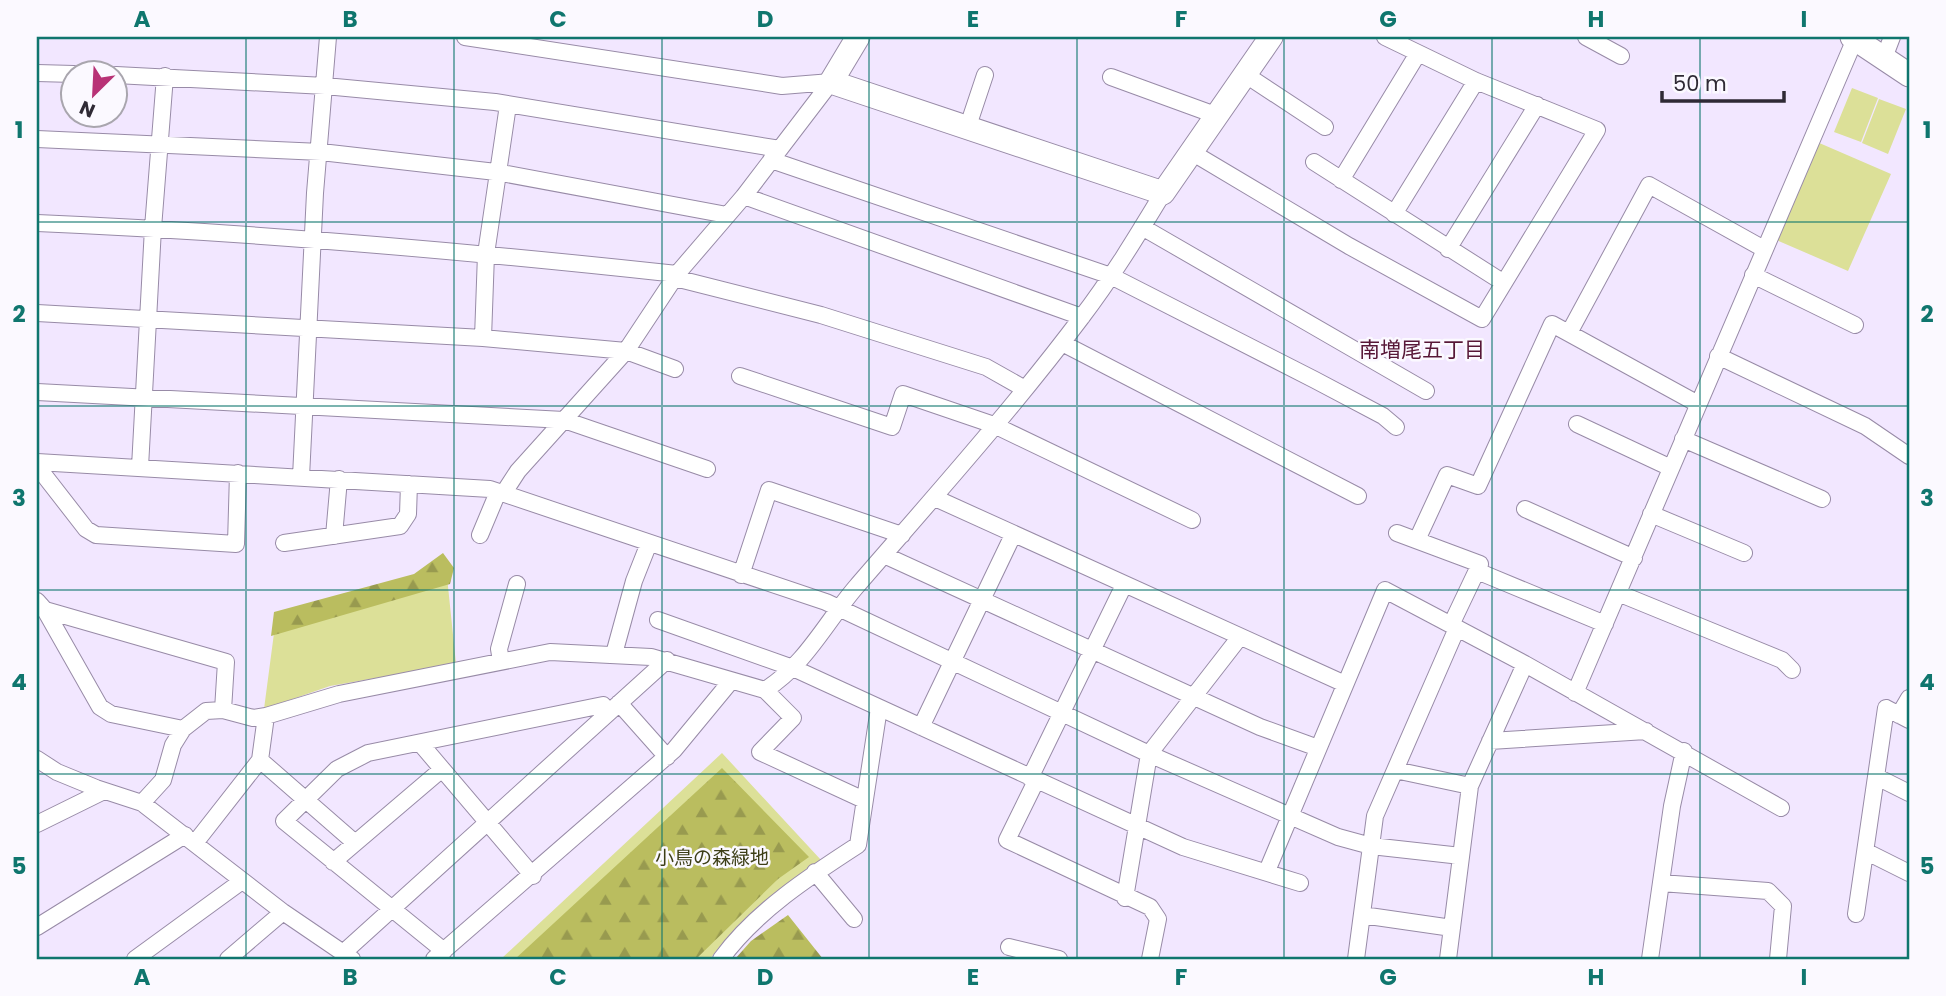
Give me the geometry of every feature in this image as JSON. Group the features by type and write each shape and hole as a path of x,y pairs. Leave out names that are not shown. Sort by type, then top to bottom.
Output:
{"street":[{"path":"302,477 313,241 328,37"},
{"path":"465,37 782,86 831,82 1163,193"},
{"path":"480,535 500,493 626,351 676,276 744,196 831,82 858,37"},
{"path":"765,690 793,668 818,640 838,610 935,498 1062,343 1111,276 1163,193 1271,37"},
{"path":"1193,153 1349,246 1482,319 1597,130 1417,55 1385,37"},
{"path":"1586,37 1621,56"},
{"path":"1576,693 1853,38 1888,47 1909,75"},
{"path":"1341,180 1417,55"},
{"path":"37,73 60,74"},
{"path":"130,75 325,86 508,104 776,155 1111,276 1383,416 1396,426"},
{"path":"968,126 985,75"},
{"path":"1246,75 1325,127"},
{"path":"140,467 147,319 165,76"},
{"path":"1111,77 1218,117"},
{"path":"1394,214 1476,80"},
{"path":"483,338 485,254 508,104"},
{"path":"1448,248 1537,105"},
{"path":"37,139 159,142 321,152 496,172 727,215"},
{"path":"1314,162 1504,283"},
{"path":"1569,333 1650,186 1764,249"},
{"path":"744,196 1082,317"},
{"path":"37,223 153,228 485,254 676,276 821,314 986,367 1025,389"},
{"path":"1142,227 1426,391"},
{"path":"1753,275 1854,325"},
{"path":"37,313 483,338 626,351 675,369"},
{"path":"1417,540 1447,475 1478,486 1552,324 1698,404"},
{"path":"1062,343 1358,496"},
{"path":"1718,356 1865,426 1909,456"},
{"path":"740,376 892,426 903,394 994,425 1192,520"},
{"path":"37,392 564,420 708,469"},
{"path":"1577,424 1671,468"},
{"path":"1683,439 1822,499"},
{"path":"37,464 140,467 490,489 826,603 1149,754 1338,837 1371,846 1461,856"},
{"path":"37,464 86,529 96,535 236,544 238,473"},
{"path":"334,536 339,479"},
{"path":"284,543 400,526 408,514 409,484"},
{"path":"741,575 769,490 902,535"},
{"path":"935,498 1345,684"},
{"path":"1525,509 1634,558"},
{"path":"1651,514 1744,553"},
{"path":"1356,959 1376,816 1480,564 1397,533"},
{"path":"921,727 1013,535"},
{"path":"614,654 634,581 649,543"},
{"path":"884,555 1194,697 1318,748"},
{"path":"1477,570 1605,624"},
{"path":"501,661 499,649 517,584"},
{"path":"1124,584 1062,713 1007,840 1125,898 1150,907 1158,919 1150,959"},
{"path":"1267,871 1385,590 1684,751 1781,808"},
{"path":"1618,593 1782,660 1793,670"},
{"path":"41,605 226,662 223,710"},
{"path":"41,605 100,707 111,714 183,729"},
{"path":"658,620 793,668 1183,847 1300,883"},
{"path":"1125,898 1139,828 1149,754 1239,638"},
{"path":"142,803 163,780 173,745 183,729 206,710 223,710 253,718 266,716 339,694 550,652 614,654 667,660 765,690 793,718 760,752 864,800"},
{"path":"37,759 57,772 142,803 283,912 347,957 389,909 667,660"},
{"path":"1448,959 1470,786 1525,664"},
{"path":"667,757 614,708 603,705 368,753 337,769 284,821 439,955 667,757 731,681"},
{"path":"1856,914 1886,708 1904,718 1909,698"},
{"path":"721,959 760,919 814,872 858,845 879,708"},
{"path":"37,927 190,839 260,760 266,716"},
{"path":"1490,741 1646,731"},
{"path":"419,743 533,876"},
{"path":"1650,959 1672,806 1684,751"},
{"path":"260,760 307,798 354,842"},
{"path":"333,862 441,770"},
{"path":"1395,770 1470,786"},
{"path":"1877,777 1909,793"},
{"path":"37,824 104,791"},
{"path":"1867,852 1909,873"},
{"path":"814,872 853,919"},
{"path":"135,959 242,881"},
{"path":"1661,883 1768,891 1783,906 1778,959"},
{"path":"228,959 283,912"},
{"path":"1362,915 1452,928"},
{"path":"1009,947 1059,959"}],"green space":[{"path":"1852,88 1878,98 1861,142 1834,132"},
{"path":"1879,99 1906,109 1888,154 1862,143"},
{"path":"1817,142 1891,174 1848,271 1774,239"},
{"path":"443,553 454,568 450,584 271,636 274,612 414,574"},
{"path":"446,567 456,664 330,686 264,709 276,618"},
{"name":"小鳥の森緑地","path":"722,753 821,860 748,918 710,959 501,959"},
{"name":"小鳥の森緑地","path":"722,768 809,857 778,879 696,959 515,959"},
{"path":"788,915 823,959 735,959 751,941"}],"district":[{"name":"南増尾五丁目","path":"1422,349"}]}
